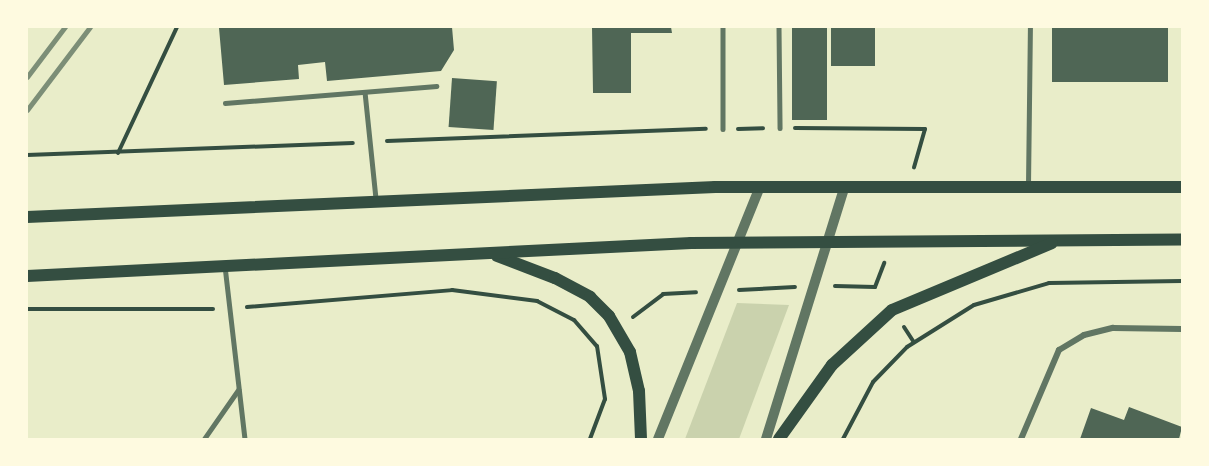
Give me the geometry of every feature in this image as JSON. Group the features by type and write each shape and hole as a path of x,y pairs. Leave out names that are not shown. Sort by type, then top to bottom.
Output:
{"main road":[{"path":"27,217 760,187 1182,187"},
{"path":"27,276 830,239 1182,240"},
{"path":"779,439 832,365 892,310 1061,240"},
{"path":"490,254 555,278 590,297 609,316 630,352 639,392 641,439"}],"street":[{"path":"766,439 816,286 845,186"},
{"path":"657,439 760,187"},
{"path":"1021,439 1059,350 1084,335 1113,328 1182,329"}],"lane":[{"path":"723,27 723,129"},
{"path":"779,27 780,128"},
{"path":"1028,188 1030,27"},
{"path":"225,103 436,86"},
{"path":"364,92 376,202"},
{"path":"225,266 245,439"},
{"path":"204,439 238,390"}],"path":[{"path":"118,153 177,27"},
{"path":"27,155 723,129 925,129 908,187"},
{"path":"663,294 816,286 875,287 892,239"},
{"path":"843,439 873,382 907,347 974,304 1049,283 1182,281"},
{"path":"27,309 229,309 452,290 537,301 574,320 597,346 605,399 590,439"}],"green space":[{"path":"737,303 789,305 739,439 685,439"}],"building":[{"path":"452,27 454,50 441,71 327,81 325,62 298,65 299,79 224,85 219,28"},
{"path":"592,27 671,27 672,33 631,33 631,93 593,93"},
{"path":"792,27 827,27 827,120 792,120"},
{"path":"831,27 875,27 875,66 831,66"},
{"path":"1052,27 1168,27 1168,82 1052,82"},
{"path":"452,78 497,81 493,130 449,127"},
{"path":"1129,407 1182,427 1179,439 1080,439 1091,408 1124,420"}],"railway":[{"path":"27,77 65,27"},
{"path":"27,110 90,27"}]}
